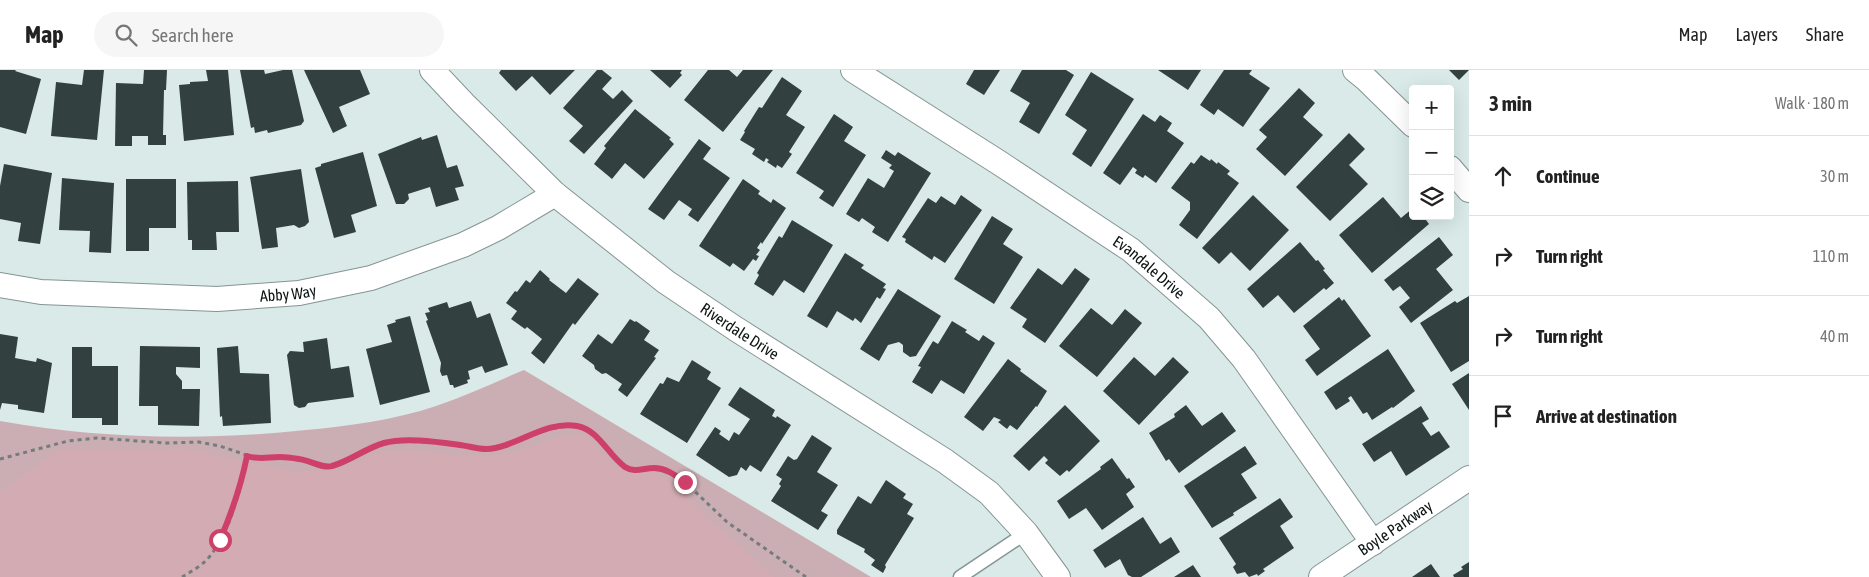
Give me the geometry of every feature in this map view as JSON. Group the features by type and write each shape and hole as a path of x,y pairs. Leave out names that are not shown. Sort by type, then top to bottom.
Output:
{"street":[{"name":"Riverdale Drive","path":"432,70 555,194 666,282 736,329 945,461 988,493 1026,533 1058,577"},
{"name":"Evandale Drive","path":"854,70 1131,250 1209,318 1244,359 1372,543"},
{"path":"1355,70 1409,121"},
{"path":"1454,173 1469,190"},
{"name":"Abby Way","path":"0,285 41,292 218,300 298,292 371,278 464,245 498,228 555,194"},
{"name":"Boyle Parkway","path":"1322,577 1469,478"}],"lane":[{"path":"960,577 1026,533"}],"path":[{"path":"0,460 68,441 97,438 166,443 199,442 220,446 255,458 280,457 302,459 330,467 384,443 402,441 447,443 486,449 510,444 538,431 576,426 584,428 600,440 618,462 627,469 638,471 655,468 668,471 685,482 727,522 806,577"},
{"path":"182,577 209,558 220,540 234,508 243,479 247,456"}],"shaded area":[{"path":"524,370 871,577 0,577 0,421 76,432 114,435 191,437 268,434 372,422 420,411 458,398"},
{"path":"587,436 615,468 635,466 660,475 681,490 701,513 775,577 0,577 0,492 59,450 188,449 288,471 335,471 380,453 412,451 470,457 509,454 559,437"}],"building":[{"path":"0,70 16,70 41,79 26,134 0,127"},
{"path":"84,70 104,70 97,140 51,136 56,82 82,85"},
{"path":"144,70 167,70 166,90 164,90 163,135 166,135 166,145 148,145 148,136 132,136 132,146 115,146 116,83 143,84"},
{"path":"206,70 228,70 234,135 184,141 179,85 208,81"},
{"path":"240,70 264,70 265,74 292,70 304,121 301,125 268,133 267,130 255,133 254,127 251,128"},
{"path":"304,70 360,70 370,94 339,107 347,126 333,133"},
{"path":"501,70 575,70 550,95 532,76 516,91 499,73"},
{"path":"597,70 602,70 612,78 602,89 613,99 622,90 633,101 584,154 569,141 583,126 563,108"},
{"path":"650,70 682,70 680,73 682,75 670,88"},
{"path":"708,70 729,70 737,77 743,70 773,70 723,132 684,100"},
{"path":"974,70 1000,70 984,95 966,84"},
{"path":"1022,70 1066,70 1074,75 1039,134 1019,122 1030,103 1010,91"},
{"path":"1158,70 1201,70 1188,90"},
{"path":"1224,70 1252,70 1249,74 1270,88 1243,127 1218,109 1214,115 1200,105"},
{"path":"1449,70 1469,70 1459,80"},
{"path":"1091,72 1134,99 1091,167 1072,154 1087,130 1065,115"},
{"path":"782,77 802,91 786,115 805,127 789,152 792,154 782,168 777,165 776,168 767,162 769,160 766,158 764,162 752,154 755,149 740,140 759,107 762,108"},
{"path":"1299,88 1315,103 1303,117 1323,135 1285,176 1256,149 1267,137 1259,130"},
{"path":"635,109 671,138 669,139 674,144 644,179 625,163 612,179 594,164 606,148 604,146"},
{"path":"834,114 853,127 844,141 866,155 833,207 819,198 824,191 796,173"},
{"path":"1143,114 1155,122 1160,115 1172,123 1167,131 1184,143 1156,183 1145,175 1143,178 1135,173 1137,170 1133,167 1120,185 1103,173"},
{"path":"1349,133 1365,149 1349,165 1368,184 1330,221 1296,187"},
{"path":"437,135 447,168 457,165 464,186 455,188 459,200 436,207 430,187 408,194 409,199 404,204 396,204 378,154 421,137 422,140"},
{"path":"699,139 711,148 703,159 730,178 698,222 688,215 692,209 679,200 664,220 648,209"},
{"path":"886,150 895,156 898,152 931,173 888,242 872,232 875,227 862,218 859,222 846,214 868,178 884,188 894,171 889,168 892,165 881,158"},
{"path":"363,152 377,206 351,215 356,232 334,238 315,168 321,166 321,164"},
{"path":"1201,155 1217,164 1218,162 1230,171 1227,174 1239,183 1197,239 1179,225 1190,210 1190,202 1171,188 1191,162 1194,164"},
{"path":"4,164 52,173 40,244 18,241 21,223 0,219 0,186"},
{"path":"301,169 309,222 299,228 294,225 276,228 278,247 262,249 250,177"},
{"path":"62,178 114,183 111,253 89,252 90,231 59,230"},
{"path":"126,179 176,179 176,228 149,228 149,251 126,251"},
{"path":"743,179 760,191 758,194 771,203 773,199 786,208 762,244 761,242 757,248 760,250 756,255 759,256 756,261 753,259 744,271 733,263 730,267 699,246"},
{"path":"238,181 239,232 216,232 217,250 192,250 192,240 188,240 187,182"},
{"path":"961,195 982,210 945,263 934,256 932,260 905,242 906,239 902,237 928,198 936,203 941,196 955,205"},
{"path":"1253,195 1289,230 1250,271 1231,252 1219,264 1202,248"},
{"path":"1383,197 1401,218 1409,211 1409,220 1426,220 1429,224 1372,273 1339,235"},
{"path":"992,216 1013,229 1003,244 1023,257 994,304 954,279"},
{"path":"792,220 833,245 804,293 784,280 773,296 754,284 759,275 757,273 779,236 782,238"},
{"path":"1439,237 1453,255 1436,269 1453,290 1411,323 1399,307 1410,298 1400,286 1393,291 1384,280"},
{"path":"1300,242 1316,261 1318,260 1325,269 1323,270 1334,283 1326,290 1324,288 1294,313 1278,295 1263,308 1247,289"},
{"path":"845,253 864,265 861,268 886,284 883,288 886,289 880,299 877,297 861,323 855,318 853,321 837,311 827,328 807,316"},
{"path":"1038,268 1062,285 1075,268 1090,279 1045,343 1022,327 1027,319 1010,308"},
{"path":"540,270 549,280 566,293 578,278 599,294 575,325 573,323 544,364 531,353 542,339 527,327 525,329 511,319 517,311 506,303 526,280 530,283"},
{"path":"898,289 941,316 916,356 910,357 903,352 903,345 899,342 888,345 879,361 860,349"},
{"path":"1469,296 1469,361 1451,372 1420,323 1455,301 1457,303"},
{"path":"1339,297 1342,301 1344,299 1371,336 1317,376 1305,360 1320,349 1303,326"},
{"path":"471,301 477,318 490,313 508,365 485,373 482,366 468,371 470,379 467,380 468,383 454,388 453,385 450,385 447,375 442,376 440,371 441,363 425,313 430,312 428,308 447,302 449,308"},
{"path":"1091,308 1112,325 1125,309 1142,323 1097,377 1059,346"},
{"path":"410,316 430,392 380,405 366,349 392,342 387,325 396,322 395,320"},
{"path":"630,319 650,331 644,340 659,350 654,357 656,358 627,397 618,390 622,384 606,373 602,374 582,356 598,334 612,344"},
{"path":"952,321 967,330 965,332 979,341 983,335 995,343 964,394 941,380 932,394 912,382 921,367 918,366 933,341 938,344"},
{"path":"0,334 18,337 15,358 36,362 37,358 52,363 44,413 18,409 18,405 2,403 0,410"},
{"path":"327,338 331,369 349,366 354,397 308,403 305,407 299,408 294,405 287,355 290,351 304,352 303,342"},
{"path":"140,346 200,347 200,368 176,367 176,374 182,381 182,389 200,389 199,426 158,425 158,406 139,406"},
{"path":"238,346 240,373 269,374 271,423 223,426 222,416 220,417 217,348"},
{"path":"72,347 92,347 92,366 118,366 118,425 102,425 102,418 72,418"},
{"path":"1388,349 1415,391 1393,408 1372,420 1367,412 1363,414 1351,396 1348,398 1350,401 1336,410 1324,392"},
{"path":"1134,357 1155,376 1173,357 1189,372 1139,425 1103,391"},
{"path":"1008,359 1021,369 1020,371 1047,391 1037,407 1017,430 1010,425 1007,429 998,422 1001,420 994,417 983,431 964,417"},
{"path":"692,360 711,372 707,379 721,388 687,443 640,414 660,383 663,384 667,377 679,382"},
{"path":"1469,373 1469,410 1452,384"},
{"path":"740,387 775,410 772,416 776,418 777,416 791,425 761,472 750,465 746,471 741,467 737,475 729,477 696,455 715,427 721,431 719,434 729,441 734,432 739,435 750,419 728,405"},
{"path":"1065,405 1100,441 1069,472 1067,470 1060,476 1045,463 1048,460 1044,456 1029,471 1013,456"},
{"path":"1186,405 1202,426 1222,412 1236,431 1179,473 1169,459 1166,461 1149,433 1175,417 1174,414"},
{"path":"1421,406 1429,419 1422,423 1431,436 1439,431 1450,447 1406,476 1391,451 1374,462 1362,444"},
{"path":"812,435 832,448 817,472 838,485 821,511 828,515 818,530 771,501 781,486 779,484 782,479 776,475 788,456 794,460 797,459"},
{"path":"1245,446 1257,464 1241,474 1257,498 1212,528 1184,486"},
{"path":"1112,458 1135,487 1126,494 1134,507 1102,530 1086,508 1069,519 1057,501 1101,469 1100,467"},
{"path":"886,480 906,494 903,498 913,504 907,514 914,518 885,565 883,573 871,565 875,560 864,552 865,549 837,534 837,530 858,496 871,504"},
{"path":"1280,498 1293,517 1280,526 1294,548 1263,569 1265,571 1258,576 1257,574 1249,577 1245,572 1237,574 1233,567 1236,564 1219,538"},
{"path":"1143,517 1160,544 1171,537 1180,552 1141,577 1128,575 1120,559 1105,568 1093,550"},
{"path":"1469,562 1469,577 1454,577 1453,575 1463,569 1461,567"},
{"path":"1431,564 1440,577 1412,577"},
{"path":"1193,565 1201,577 1174,577"}],"route":[{"path":"220,540 234,508 243,479 247,456 255,458 280,457 302,459 330,467 384,443 402,441 447,443 486,449 510,444 538,431 576,426 584,428 600,440 618,462 627,469 638,471 655,468 668,471 685,482"}]}
